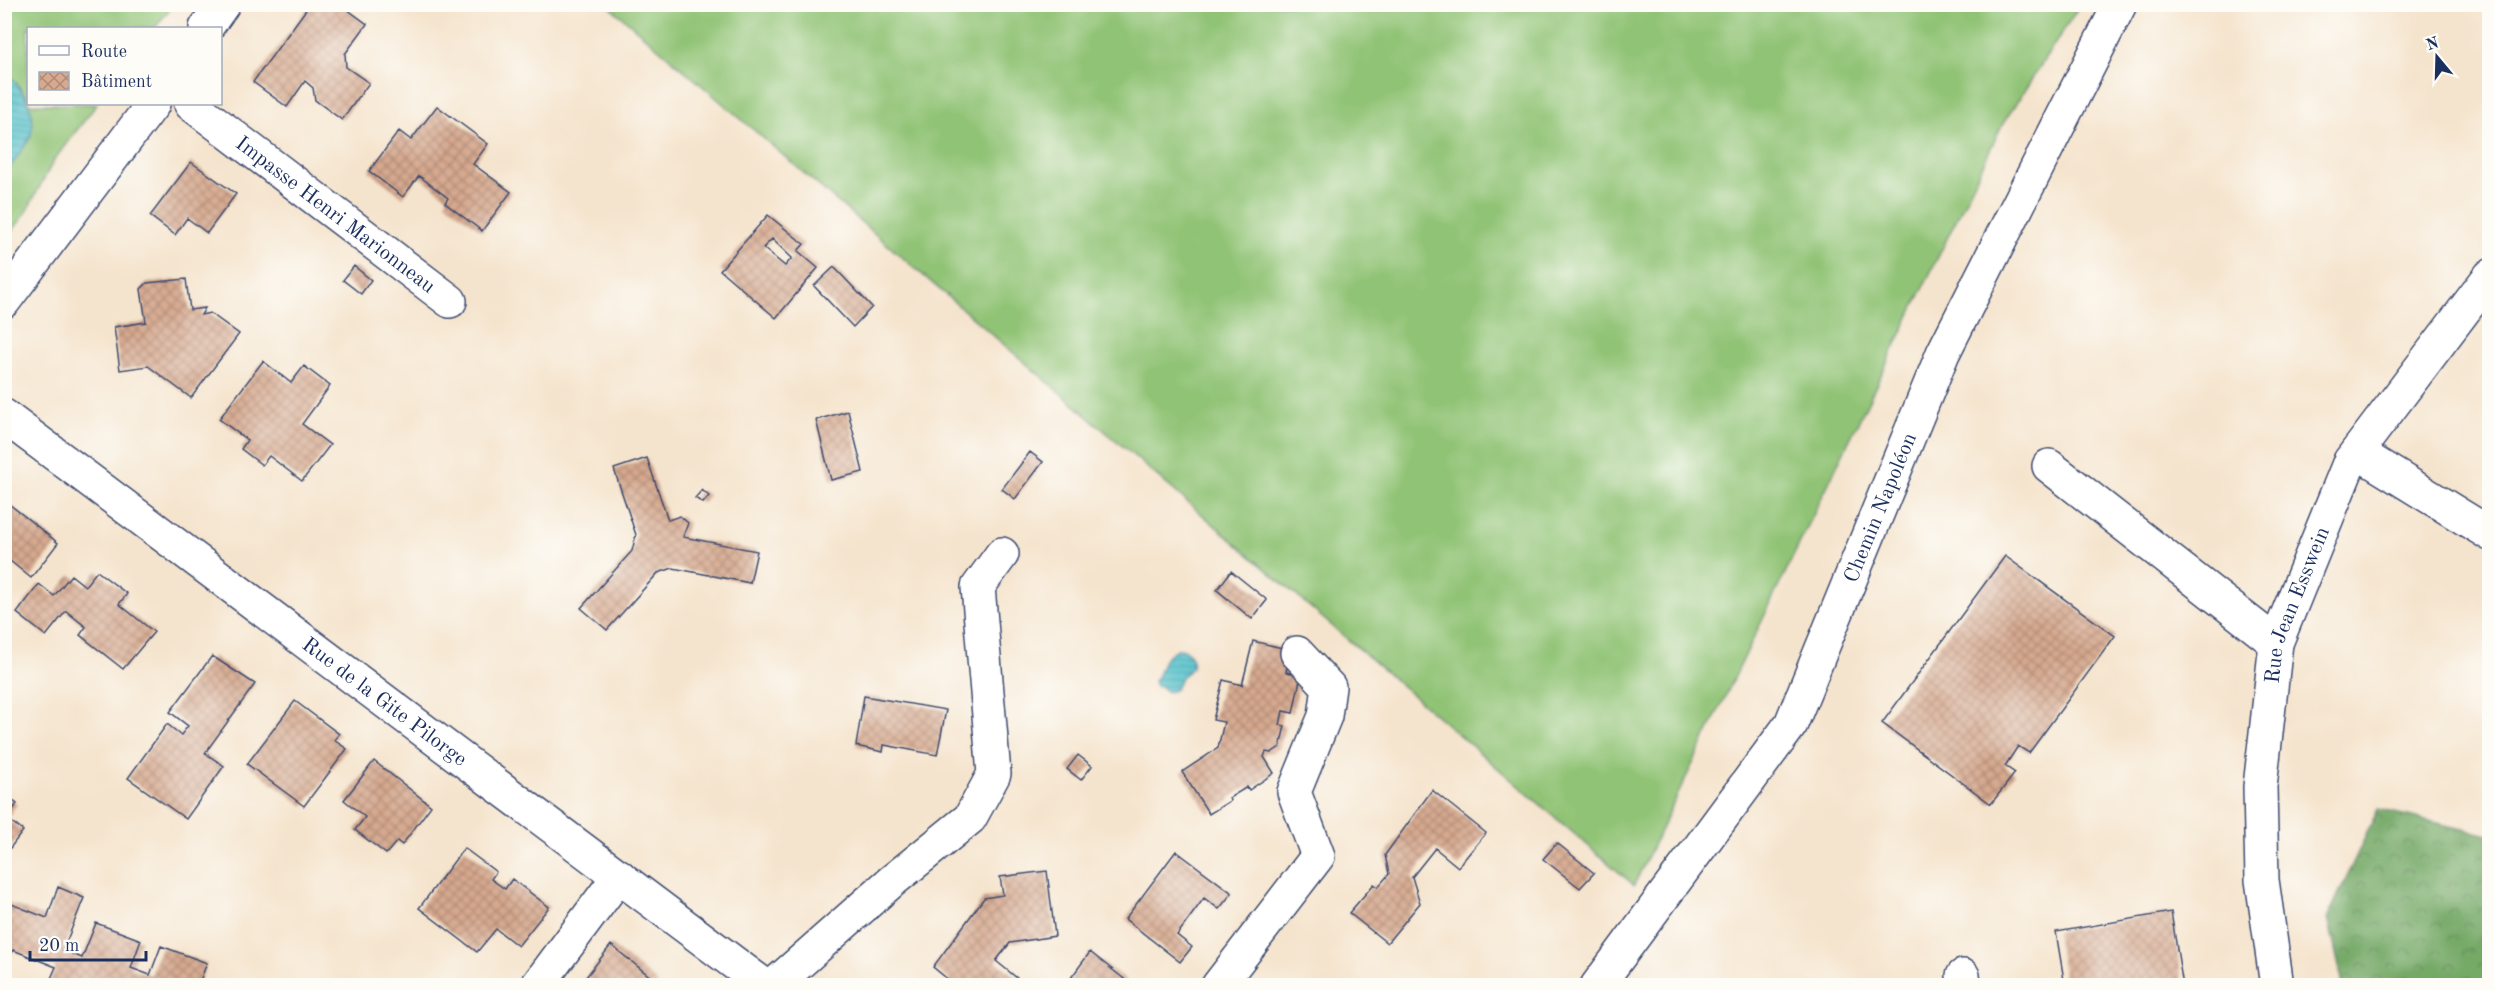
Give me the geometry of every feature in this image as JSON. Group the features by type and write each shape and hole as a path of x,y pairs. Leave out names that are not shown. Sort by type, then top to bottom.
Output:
{"street":[{"path":"207,27 223,4"},
{"name":"Chemin Napoléon","path":"1597,986 1791,724 1943,352 2120,4"},
{"path":"4,301 152,105"},
{"name":"Impasse Henri Marionneau","path":"193,105 450,301"},
{"name":"Rue Jean Esswein","path":"2277,986 2262,880 2260,787 2276,643 2350,461 2490,276"},
{"name":"Rue de la Gite Pilorge","path":"4,416 765,986"},
{"path":"2356,452 2490,534"},
{"path":"2049,466 2276,643"},
{"path":"773,986 892,881 970,818 994,774 978,587 1002,554"},
{"path":"1218,986 1318,856 1294,792 1325,716 1329,687 1297,653"},
{"path":"537,986 619,876"}],"green space":[{"path":"5,5 173,5 156,27 27,27 27,100 16,82 5,72"},
{"path":"608,5 2080,5 2002,125 1634,885"},
{"path":"28,105 96,105 54,160 24,216 5,240 5,174 31,135 32,114"},
{"path":"2378,809 2489,835 2489,985 2343,985 2328,917"}],"water":[{"path":"5,72 27,100 33,125 27,143 5,174"},
{"path":"1178,649 1185,650 1190,656 1193,663 1192,668 1181,677 1176,689 1167,691 1161,686 1156,686 1154,681 1167,656"}],"building":[{"path":"310,4 340,4 367,24 345,54 346,67 369,83 342,120 315,100 313,88 305,81 287,107 253,82"},
{"path":"437,106 488,144 473,164 511,192 482,231 445,203 448,198 419,176 403,197 369,171 399,131 411,140"},
{"path":"191,162 236,194 207,233 187,218 175,235 150,216"},
{"path":"768,215 804,244 798,251 818,268 776,318 720,270","holes":["772,239 792,258 785,266 763,248"]},
{"path":"354,266 371,280 361,294 343,280"},
{"path":"834,267 872,307 853,327 814,286"},
{"path":"186,279 190,310 205,308 201,315 210,313 239,334 191,398 148,366 120,370 114,327 146,322 141,289 147,283"},
{"path":"263,361 291,383 304,366 330,386 302,424 330,445 302,481 269,456 262,465 241,449 247,440 219,419"},
{"path":"848,411 863,472 831,480 816,420"},
{"path":"1030,452 1043,462 1015,499 1002,489"},
{"path":"647,458 668,520 680,516 688,523 683,537 757,551 750,583 673,568 658,573 607,630 581,608 632,551 636,535 614,469"},
{"path":"702,490 709,496 703,503 695,498"},
{"path":"4,500 58,543 31,578 4,556"},
{"path":"2005,556 2115,636 2029,753 2018,746 2005,766 2015,773 1991,804 1882,723"},
{"path":"97,571 127,594 119,604 154,632 123,669 80,635 86,627 66,611 46,636 17,613 39,584 54,596 71,575 85,586"},
{"path":"1231,571 1267,600 1252,619 1217,590"},
{"path":"1253,641 1291,650 1286,672 1301,675 1293,713 1283,711 1280,725 1285,726 1280,747 1271,753 1266,752 1264,757 1274,773 1249,790 1247,787 1229,798 1230,801 1209,814 1182,772 1218,748 1224,722 1213,720 1223,680 1242,685"},
{"path":"212,656 255,684 205,753 224,766 186,819 128,778 167,724 181,735 188,726 170,712"},
{"path":"864,696 946,710 937,755 884,745 883,752 856,746"},
{"path":"295,701 339,734 334,740 347,749 304,806 247,764"},
{"path":"1078,755 1092,766 1081,780 1067,769"},
{"path":"374,761 431,806 402,845 397,841 386,854 355,830 365,817 344,800"},
{"path":"1432,790 1486,833 1458,867 1435,848 1412,877 1420,903 1387,943 1349,913 1374,884 1378,887 1389,874 1385,855"},
{"path":"4,794 17,804 7,818 4,816"},
{"path":"9,820 23,831 4,856 4,826"},
{"path":"1557,843 1594,873 1580,888 1543,859"},
{"path":"464,848 496,872 491,879 505,889 512,879 549,907 518,946 496,929 477,952 419,908"},
{"path":"1176,851 1232,893 1219,909 1204,898 1177,935 1192,947 1180,962 1125,919"},
{"path":"1047,871 1055,936 1010,943 996,961 1023,983 1021,986 956,986 933,967 984,898 1003,895 1000,877"},
{"path":"58,887 84,898 63,950 82,958 96,923 141,940 131,968 150,975 161,946 207,963 198,986 57,986 49,983 56,967 13,950 4,970 4,901 47,918"},
{"path":"2171,912 2183,986 2065,986 2056,932"},
{"path":"611,945 658,983 656,986 579,986"},
{"path":"1090,952 1133,986 1065,986"}]}
